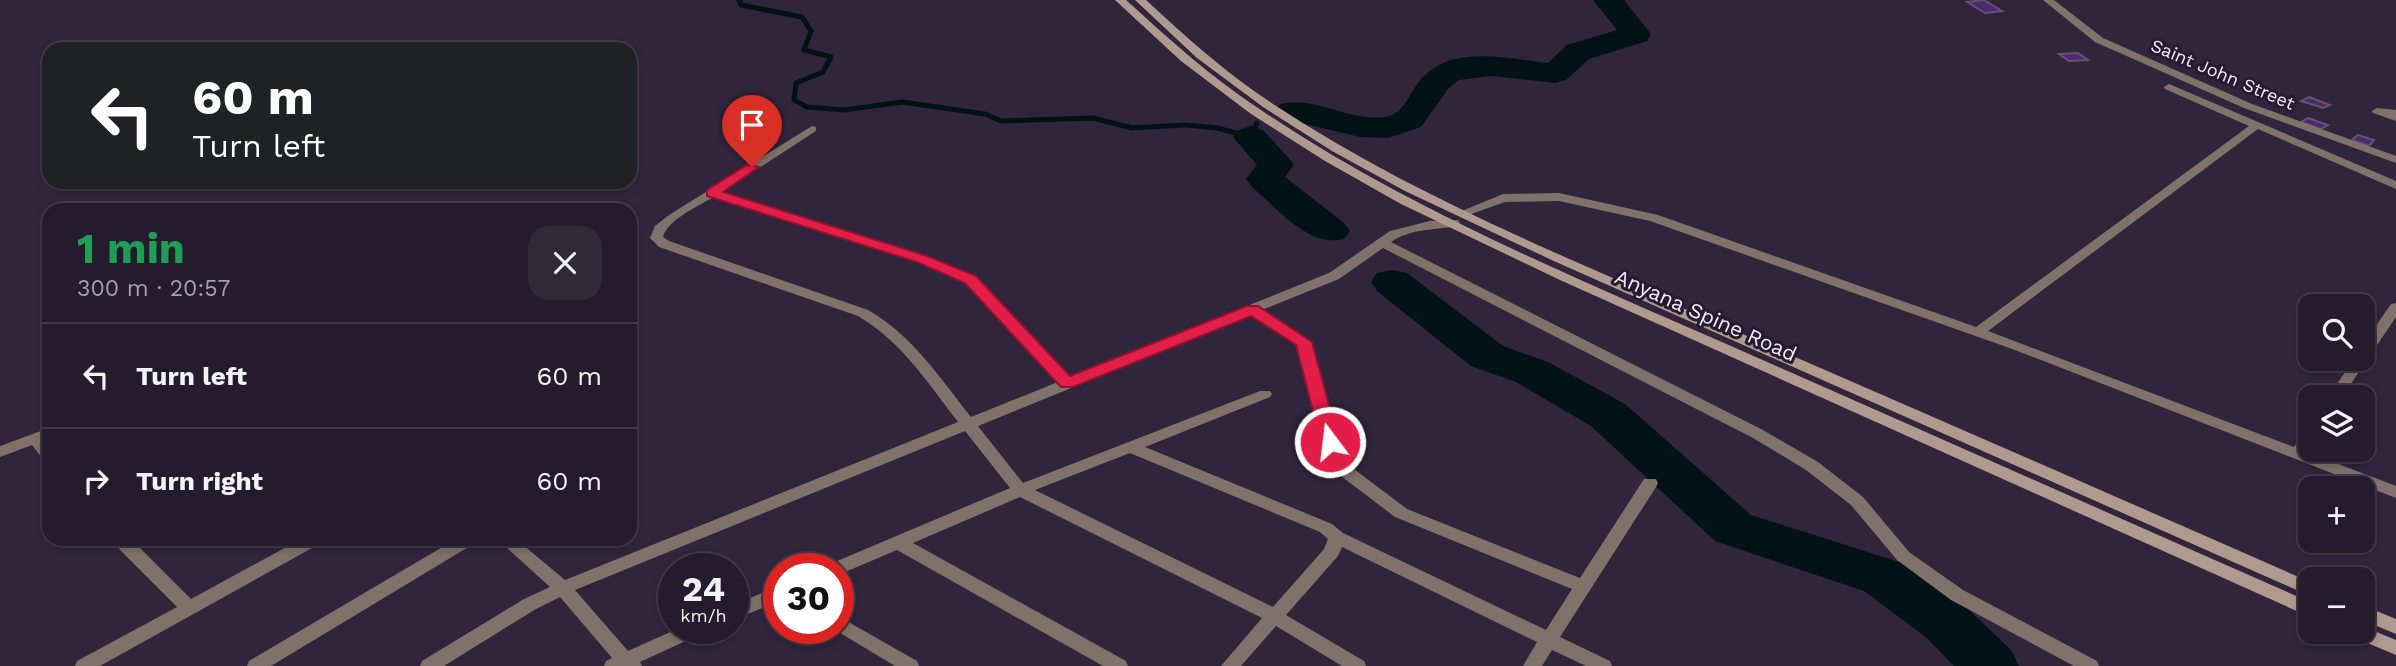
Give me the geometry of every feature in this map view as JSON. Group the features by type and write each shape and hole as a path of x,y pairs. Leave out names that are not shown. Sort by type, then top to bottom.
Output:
{"main road":[{"name":"Anyana Spine Road","path":"1120,0 1193,66 1250,108 1306,144 1458,218 2298,584"},
{"name":"Anyana Spine Road","path":"1140,0 1162,23 1264,103 1534,263 2298,605"},
{"path":"2375,618 2396,627"},
{"path":"2375,639 2396,648"}],"street":[{"name":"Saint John Street","path":"2048,0 2099,40 2248,106 2396,160"},
{"path":"2169,87 2396,185"},
{"path":"1978,332 2258,124"},
{"path":"812,129 673,218 659,229 656,239 863,313 884,325 908,348 969,422 1020,490 1275,617 1357,666"},
{"path":"712,193 922,259 971,279 1067,383"},
{"path":"429,666 530,604 563,588 1334,276 1382,242 1406,229 1458,218 1503,198 1559,197 1654,218 1978,332 2396,492"},
{"path":"1382,242 1758,434 1812,466 1857,501 1903,556 1957,595 2090,666"},
{"path":"2375,338 2396,307"},
{"path":"1253,310 1304,342 1335,463 1401,513 1583,586"},
{"path":"854,561 1128,446 1265,394"},
{"path":"0,452 42,435"},
{"path":"1128,446 1326,528 1337,537 1603,666"},
{"path":"1532,666 1650,484"},
{"path":"1230,666 1332,552 1337,537"},
{"path":"897,542 1119,666"},
{"path":"127,546 189,608"},
{"path":"84,666 302,546"},
{"path":"256,666 457,546"},
{"path":"513,546 563,588 623,664 664,644"},
{"path":"854,633 910,666"}],"building":[{"path":"1984,0 2002,11 1985,13 1967,2"},
{"path":"2078,53 2088,60 2069,61 2059,54"},
{"path":"2309,97 2330,105 2323,108 2301,101"},
{"path":"2308,118 2328,125 2321,129 2301,122"},
{"path":"2358,135 2374,140 2369,146 2352,140"}],"waterway":[{"path":"739,0 741,5 802,17 811,31 804,50 831,57 823,72 796,83 794,100 807,107 844,110 902,102 985,114 1001,121 1093,118 1132,128 1185,125 1217,128 1251,137 1257,123"},
{"path":"1292,111 1320,115 1360,126 1388,127 1408,120 1418,110 1436,82 1447,73 1461,68 1492,66 1555,73 1578,52 1636,34 1608,0"},
{"path":"1251,137 1276,164 1265,179 1330,231"},
{"path":"1392,282 1487,356 1532,372 1608,415 1733,528 1883,577 1947,623 1990,666"}],"route":[{"path":"752,167 712,193 922,259 971,279 1067,383 1253,310 1304,342 1330,442"}]}
